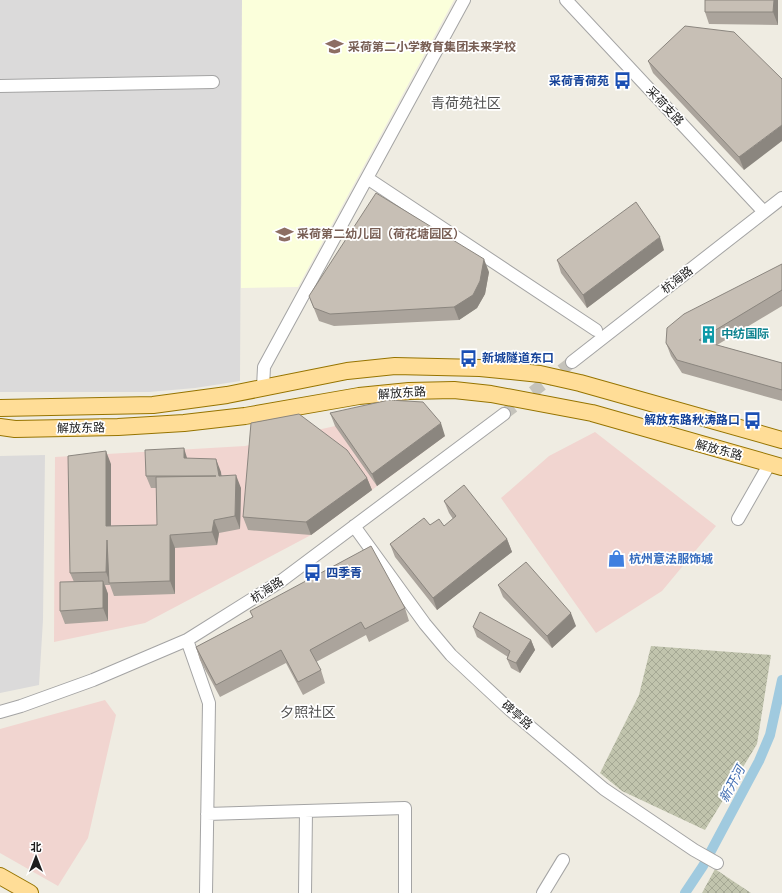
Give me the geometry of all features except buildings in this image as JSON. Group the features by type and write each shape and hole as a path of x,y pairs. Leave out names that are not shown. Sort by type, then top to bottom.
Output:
{"main road":[{"name":"解放东路","path":"0,404 8,408 153,404 227,395 347,371 394,366 480,368 540,374 580,383 782,440"},
{"name":"解放东路","path":"5,429 118,427 184,423 246,416 358,396 409,391 454,390 491,394 592,413 693,443 776,465"},
{"path":"0,876 30,893"}],"street":[{"path":"263,387 264,367 464,0"},
{"name":"采荷支路","path":"566,0 764,212"},
{"path":"0,86 213,82"},
{"path":"367,178 596,330"},
{"name":"杭海路","path":"572,362 782,198"},
{"name":"杭海路","path":"0,712 93,680 187,640 281,581 504,414"},
{"path":"738,519 776,465"},
{"name":"碑亭路","path":"354,526 421,618 451,656 509,709 604,789 694,850 718,863"},
{"path":"187,640 209,703 206,893"},
{"path":"207,814 405,808 405,893"},
{"path":"305,893 306,811"},
{"path":"543,893 564,860"}],"shaded area":[{"path":"0,0 242,0 240,381 195,388 149,392 0,392"},
{"name":"采荷第二小学教育集团未来学校","path":"242,0 454,0 298,287 241,288"},
{"path":"394,413 445,436 311,535 145,623 54,642 55,457 245,446"},
{"name":"杭州意法服饰城","path":"595,432 716,526 662,591 596,633 501,498 549,456"},
{"path":"45,455 43,620 39,685 0,693 0,456"},
{"path":"651,646 771,655 757,744 705,830 622,791 600,773 639,695"},
{"path":"105,700 116,715 88,838 58,886 0,853 0,729"},
{"path":"715,869 751,893 702,893"}],"waterway":[{"name":"新开河","path":"685,893 703,866 759,761 770,735 782,680"}],"tunnel":[{"path":"504,414 572,362"}],"place":[{"name":"采荷第二小学教育集团未来学校","path":"335,47"},
{"name":"采荷青荷苑","path":"622,81"},
{"name":"采荷第二幼儿园（荷花塘园区）","path":"284,234"},
{"name":"中纺国际","path":"708,334"},
{"name":"新城隧道东口","path":"469,358"},
{"name":"解放东路秋涛路口","path":"753,420"},
{"name":"杭州意法服饰城","path":"616,559"},
{"name":"四季青","path":"313,573"}],"district":[{"name":"青荷苑社区","path":"466,103"},
{"name":"夕照社区","path":"308,712"}]}
